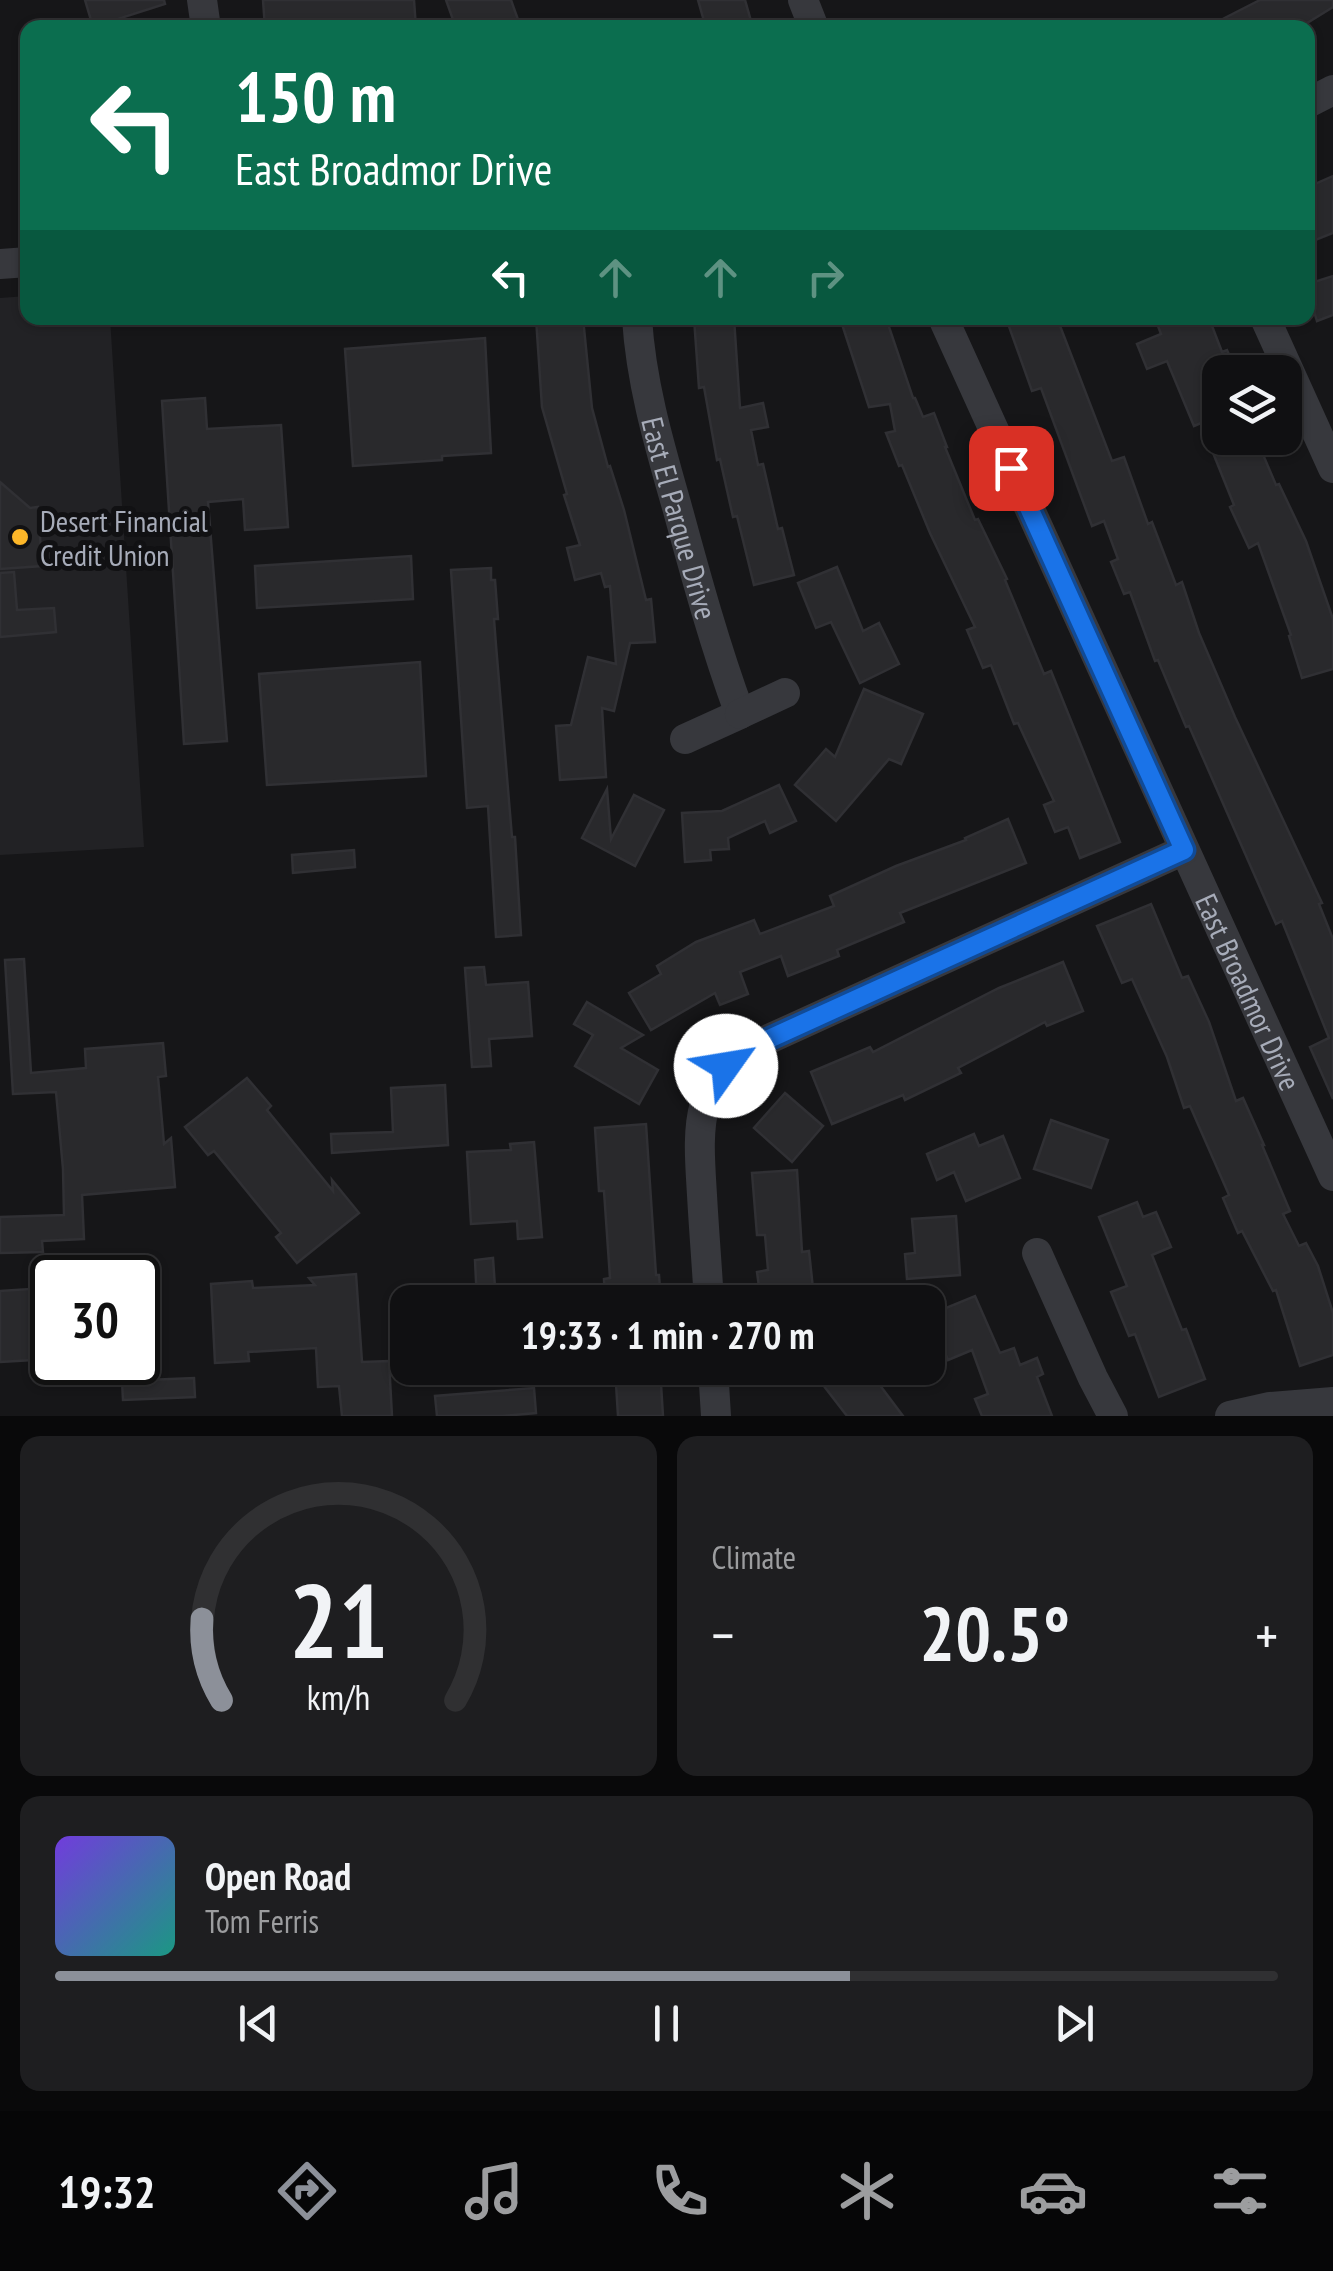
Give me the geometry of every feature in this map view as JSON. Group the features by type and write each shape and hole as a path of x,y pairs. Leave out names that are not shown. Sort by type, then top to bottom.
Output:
{"street":[{"name":"East El Parque Drive","path":"638,325 641,366 652,415 707,617 740,714"},
{"name":"East Broadmor Drive","path":"946,325 1333,1176"},
{"path":"1268,325 1333,468"},
{"path":"685,739 786,694"},
{"path":"708,1285 698,1140 705,1100 726,1066 760,1043 1184,850"},
{"path":"1037,1253 1092,1378 1114,1416"},
{"path":"714,1385 716,1416"},
{"path":"1230,1416 1270,1407 1333,1402"}],"shaded area":[{"path":"20,297 20,325 110,325 144,847 0,855 0,298"}],"building":[{"path":"85,0 164,0 165,4 115,20 91,20"},
{"path":"263,0 414,0 415,20 264,20"},
{"path":"446,0 511,0 518,20 453,20"},
{"path":"698,0 745,0 751,20 704,20"},
{"path":"1260,0 1333,0 1333,7 1312,20 1221,20"},
{"path":"1333,176 1333,233 1315,240 1315,184"},
{"path":"1333,276 1333,315 1317,321 1315,315 1315,282"},
{"path":"536,325 584,325 592,408 624,510 646,600 651,599 655,642 630,643 614,711 602,708 606,777 560,780 556,726 571,725 588,657 616,664 610,586 605,587 601,573 575,580 567,548 580,545 542,407"},
{"path":"694,325 734,325 740,408 763,403 768,427 751,430 758,465 763,464 778,529 782,528 794,575 754,585 737,516 733,517 720,459 717,460 704,387 699,388"},
{"path":"842,325 888,325 913,398 923,417 934,413 975,520 978,519 1007,579 1044,674 1051,671 1120,842 1080,858 1068,827 1055,832 1044,805 1054,801 1018,723 1014,724 991,665 983,668 967,630 975,627 886,433 895,431 890,404 869,407"},
{"path":"1008,325 1060,325 1112,461 1124,457 1148,524 1152,522 1176,585 1182,582 1235,717 1322,903 1319,904 1333,939 1333,1099 1310,1047 1329,1038 1282,921 1276,924 1189,726 1186,727 1158,660 1155,661 1130,592 1124,594 1111,562 1118,559 1104,521 1092,526 1041,388 1032,391"},
{"path":"1158,325 1212,325 1222,352 1227,350 1229,355 1202,355 1202,425 1194,426 1167,361 1147,369 1137,344 1161,334"},
{"path":"485,338 491,453 353,466 345,349"},
{"path":"205,398 207,429 281,425 288,527 245,530 243,499 208,502 227,741 184,744 162,401"},
{"path":"1214,455 1263,455 1306,541 1333,619 1333,669 1302,678 1258,543 1249,548 1230,507 1234,505"},
{"name":"Desert Financial Credit Union","path":"0,482 30,508 38,507 42,566 0,569"},
{"path":"411,556 413,599 257,608 255,566"},
{"path":"837,567 863,631 879,623 899,664 860,683 831,622 816,628 798,583"},
{"path":"491,568 491,580 495,580 498,619 494,619 521,935 496,937 488,806 467,808 451,570"},
{"path":"14,572 17,610 54,608 56,632 0,637 0,573"},
{"path":"420,662 426,776 267,785 259,674"},
{"path":"864,689 923,714 901,764 889,759 836,821 795,785 826,749 835,757"},
{"path":"779,785 796,821 770,833 765,821 728,838 729,849 710,850 711,860 685,862 682,813 722,811"},
{"path":"607,789 611,839 634,795 664,810 635,866 582,838"},
{"path":"1008,819 1026,863 900,913 904,922 837,950 839,956 788,976 781,956 740,972 748,994 720,1005 715,993 651,1030 629,993 661,974 657,966 696,942 754,920 760,934 834,906 830,896"},
{"path":"354,850 355,867 293,873 292,855"},
{"path":"1151,904 1182,978 1188,976 1209,1022 1236,1101 1243,1098 1264,1145 1290,1211 1283,1214 1299,1246 1306,1243 1318,1266 1333,1313 1333,1355 1300,1366 1276,1290 1273,1291 1242,1231 1238,1233 1223,1198 1229,1195 1190,1106 1184,1108 1167,1057 1132,979 1122,983 1097,926"},
{"path":"24,959 31,1073 86,1068 85,1049 163,1043 166,1076 158,1077 164,1144 171,1138 175,1187 82,1195 84,1239 42,1241 43,1252 0,1253 0,1217 64,1215 56,1092 13,1094 5,960"},
{"path":"1063,962 1083,1011 1047,1026 1045,1022 958,1068 961,1073 905,1100 903,1095 832,1124 811,1072 870,1047 873,1052 999,988"},
{"path":"484,967 486,985 528,982 532,1036 489,1039 491,1066 472,1067 465,968"},
{"path":"587,1002 643,1035 621,1048 658,1070 639,1104 575,1066 593,1035 574,1024"},
{"path":"247,1078 271,1106 267,1110 333,1191 332,1180 359,1213 297,1263 276,1237 281,1233 214,1151 208,1155 185,1127"},
{"path":"445,1085 448,1145 332,1153 331,1134 393,1132 391,1088"},
{"path":"785,1093 823,1126 792,1162 754,1128"},
{"path":"1051,1120 1108,1140 1091,1188 1034,1169"},
{"path":"646,1124 660,1285 604,1285 604,1279 610,1278 595,1128"},
{"path":"974,1134 979,1146 1003,1136 1020,1178 966,1201 954,1172 937,1180 927,1154"},
{"path":"534,1142 542,1237 518,1239 517,1221 471,1224 467,1152 511,1150 510,1144"},
{"path":"797,1170 802,1252 809,1251 813,1285 759,1285 757,1272 768,1270 765,1235 757,1235 752,1173"},
{"path":"1137,1202 1143,1217 1156,1212 1171,1247 1152,1255 1205,1379 1159,1397 1135,1334 1129,1336 1111,1292 1127,1286 1099,1217"},
{"path":"956,1216 960,1275 907,1279 905,1254 915,1253 912,1219"},
{"path":"493,1258 495,1285 476,1285 475,1260"},
{"path":"356,1274 362,1362 389,1361 392,1416 342,1416 339,1386 318,1387 316,1348 248,1352 249,1361 215,1363 211,1284 252,1281 253,1288 315,1285 309,1278"},
{"path":"30,1289 30,1360 0,1362 0,1291"},
{"path":"975,1296 1000,1353 1014,1348 1020,1365 1037,1358 1043,1374 1037,1377 1052,1416 982,1416 975,1399 988,1394 972,1350 948,1360 945,1353 945,1308"},
{"path":"194,1378 195,1397 123,1400 122,1385 160,1385 160,1379"},
{"path":"616,1385 661,1385 663,1416 618,1416"},
{"path":"823,1385 880,1385 903,1416 847,1416"},
{"path":"534,1388 536,1413 437,1416 435,1396"}],"place":[{"name":"Desert Financial Credit Union","path":"20,537"}],"route":[{"path":"726,1066 760,1043 1184,850 1011,468"}]}
